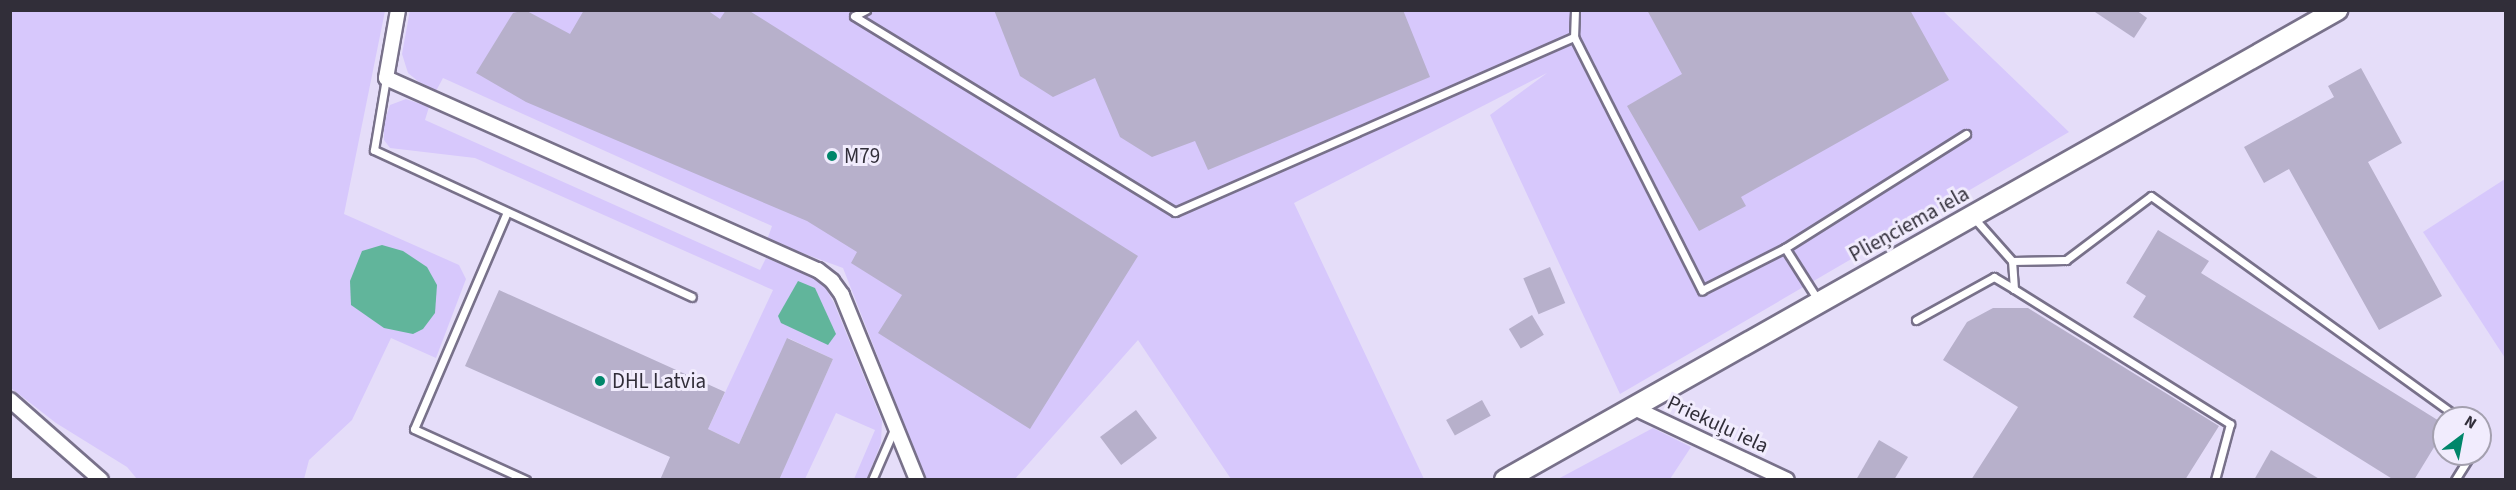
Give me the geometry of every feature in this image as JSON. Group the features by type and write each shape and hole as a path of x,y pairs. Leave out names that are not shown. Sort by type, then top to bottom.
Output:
{"main road":[{"name":"Plieņciema iela","path":"1505,480 2337,10"}],"street":[{"path":"398,10 386,78 818,270 842,295 917,480"},
{"path":"10,400 101,480"},
{"name":"Priekuļu iela","path":"1632,407 1786,480"}],"lane":[{"path":"845,10 1175,212 1574,37"},
{"path":"854,16 866,10"},
{"path":"1575,10 1574,37 1702,290 1785,248 1966,134"},
{"path":"386,78 374,150 693,297"},
{"path":"2012,261 2066,260 2151,196 2442,406"},
{"path":"507,212 414,429 526,480"},
{"path":"1972,216 2012,261 2014,290"},
{"path":"1785,248 1819,302"},
{"path":"1916,320 1994,277 2230,424 2214,480"},
{"path":"872,480 895,426"},
{"path":"2455,480 2464,466"}],"shaded area":[{"path":"410,10 1942,10 2069,132 1620,394 1490,115 1547,73 1294,203 1424,479 1231,479 1138,340 1015,479 926,480 843,268 767,240 772,226 443,78 436,91 419,82 408,73 402,54"},
{"path":"10,11 385,11 344,214 459,265 466,279 436,358 391,338 352,420 309,460 304,479 137,479 127,467 56,423 11,388"},
{"path":"406,99 429,107 425,120 760,270 766,258 821,280 834,303 882,421 881,443 867,479 854,479 875,430 836,413 805,479 779,479 833,359 788,338 739,444 708,429 773,290 475,158 390,148 384,140 384,123 390,105"},
{"path":"2505,179 2505,358 2423,232"},
{"path":"382,245 403,251 427,267 437,285 435,313 423,329 413,334 384,328 351,305 350,281 362,251"},
{"path":"798,281 815,288 836,334 828,345 781,323 778,316"},
{"path":"1653,428 1691,447 1670,479 1558,479"}],"building":[{"path":"525,10 570,34 584,10 707,10 720,19 726,10 748,10 1138,256 1030,429 878,333 902,295 851,263 857,252 807,221 526,102 476,73 513,13"},
{"path":"994,10 1403,10 1430,77 1208,170 1195,141 1152,157 1120,137 1095,78 1053,97 1020,76"},
{"path":"1647,10 1910,10 1949,80 1741,197 1746,206 1699,231 1627,106 1682,74"},
{"path":"2092,10 2136,10 2147,18 2134,38"},
{"path":"2361,68 2402,143 2368,162 2442,296 2379,330 2289,169 2264,183 2244,147 2334,97 2328,86"},
{"path":"2158,230 2209,261 2201,273 2432,417 2432,451 2414,480 2394,480 2133,317 2146,296 2126,283"},
{"path":"1550,267 1565,303 1539,314 1523,278"},
{"name":"DHL Latvia","path":"499,290 725,392 708,429 739,444 787,338 833,359 779,480 660,480 670,457 465,366"},
{"path":"1993,308 2028,308 2219,426 2185,480 1971,480 2018,407 1943,360 1967,322"},
{"path":"1532,315 1544,335 1521,349 1509,329"},
{"path":"1482,400 1491,416 1455,436 1446,420"},
{"path":"1136,410 1157,438 1121,465 1100,437"},
{"path":"1879,440 1908,457 1894,480 1856,480"},
{"path":"2271,450 2321,480 2254,480"}],"place":[{"name":"M79","path":"832,156"},
{"name":"DHL Latvia","path":"600,381"}]}
